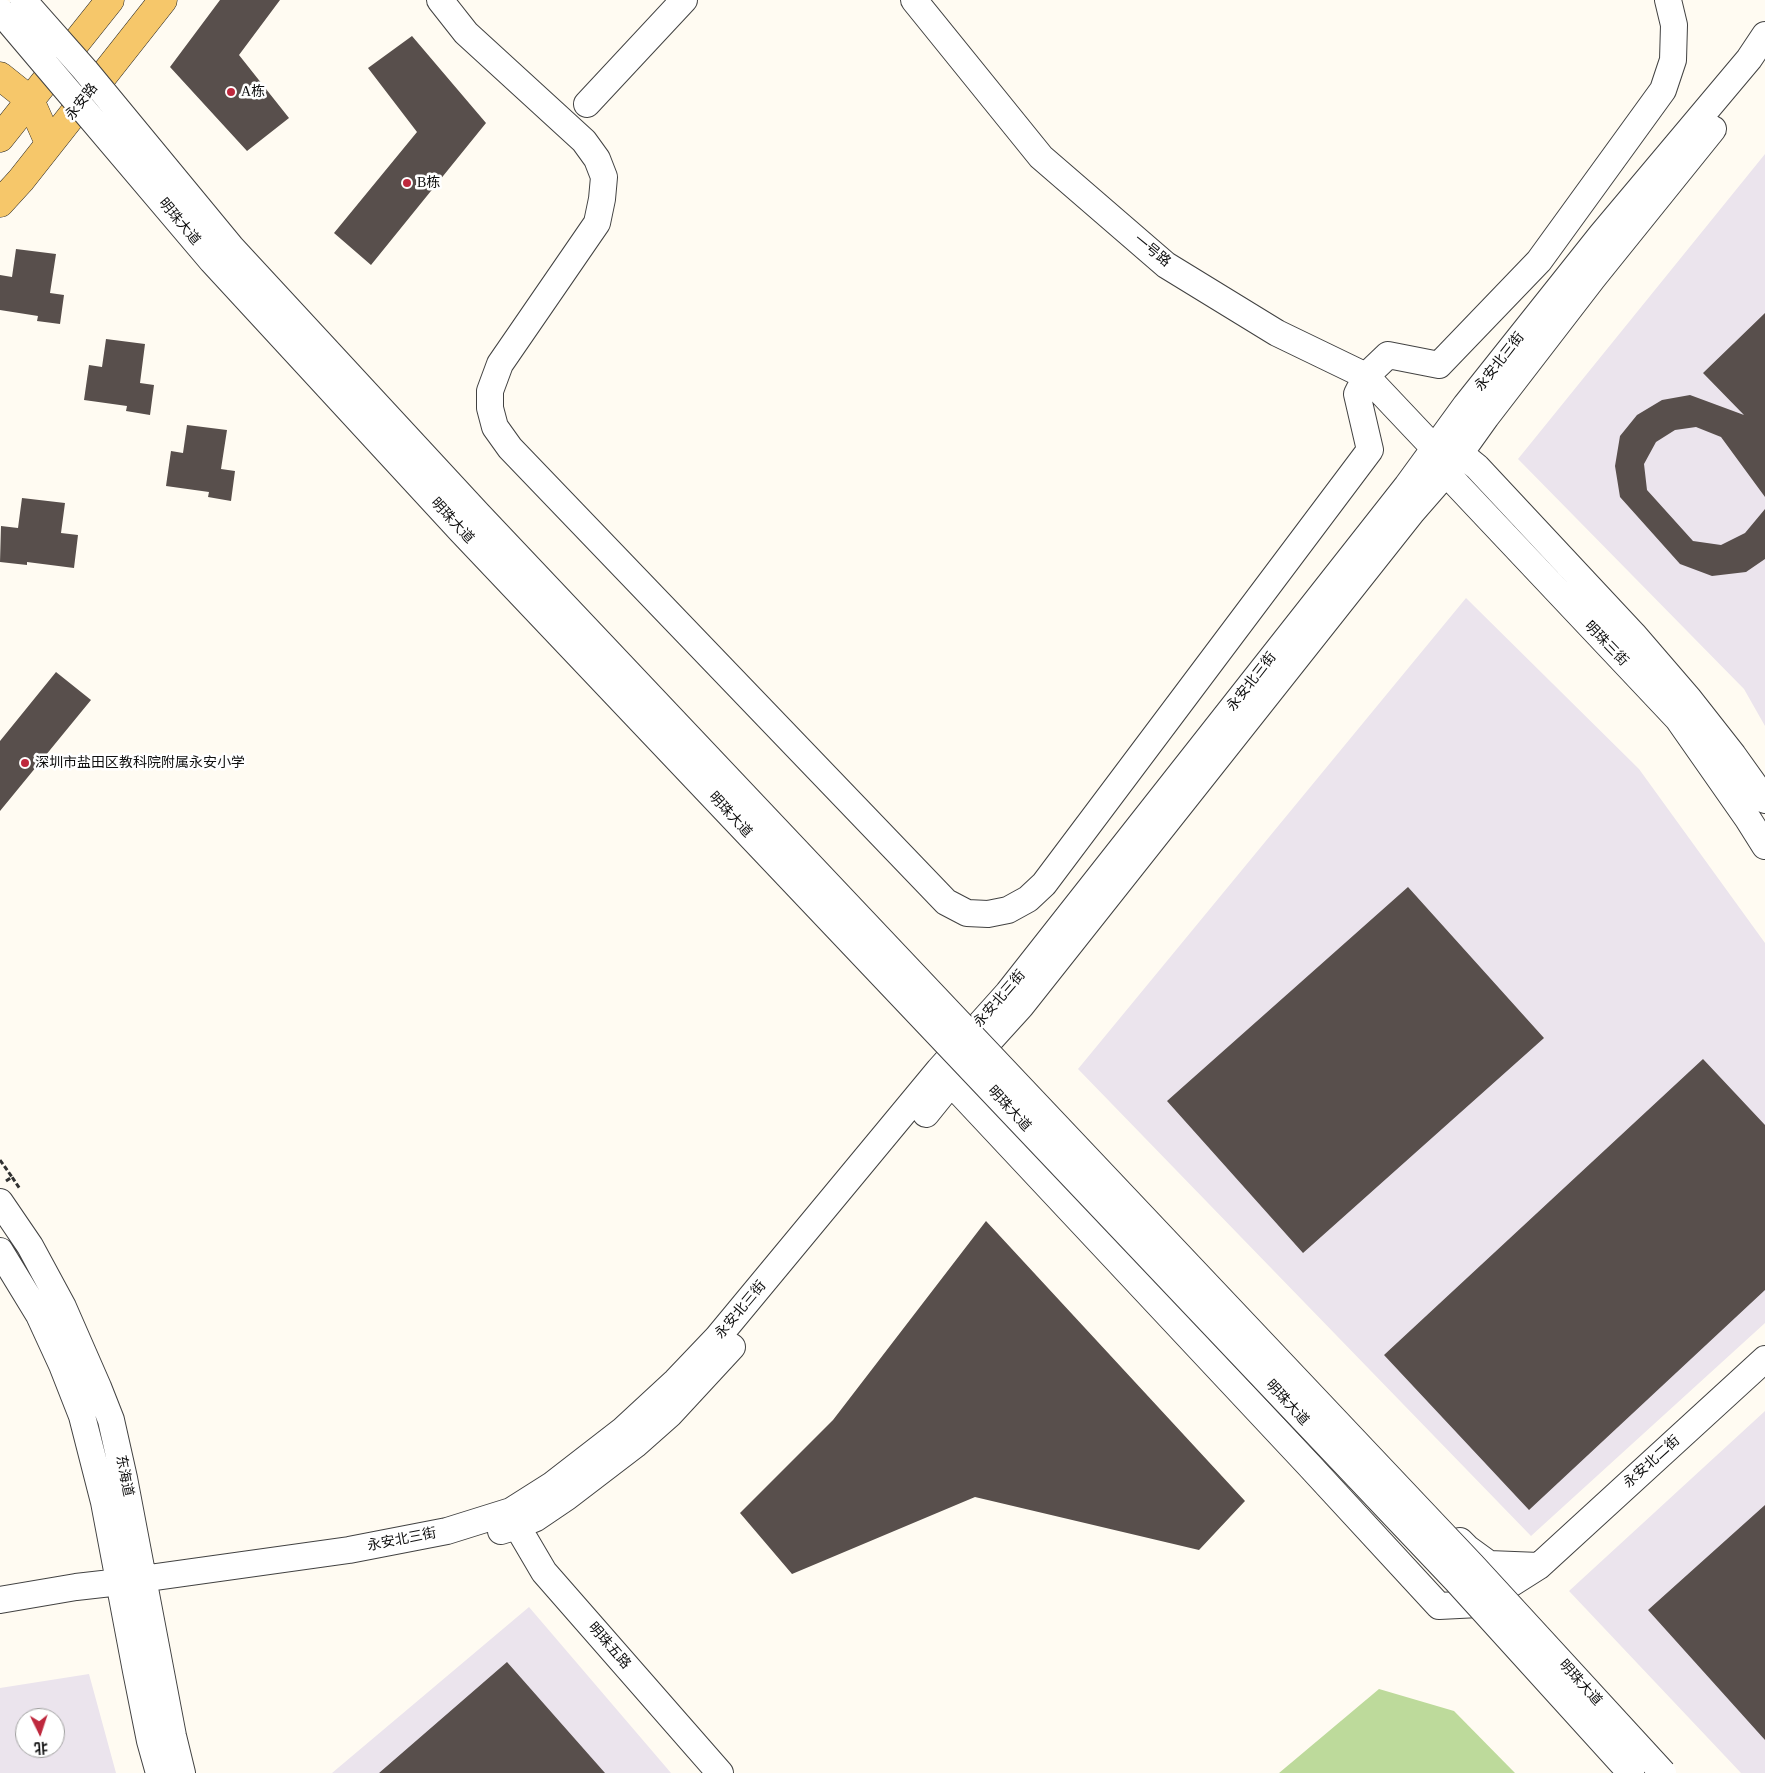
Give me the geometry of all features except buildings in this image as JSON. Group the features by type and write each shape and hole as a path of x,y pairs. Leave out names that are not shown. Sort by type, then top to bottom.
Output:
{"main road":[{"path":"49,143 4,124 30,100 110,0"},
{"name":"永安路","path":"0,203 21,180 162,0"},
{"path":"0,76 30,100 49,143"}],"street":[{"name":"明珠大道","path":"23,0 85,70 231,247 478,514 1472,1564 1663,1773"},
{"path":"440,0 466,33 584,141 597,159 604,177 597,223 500,364 490,391 490,408 495,427 510,448 946,902 967,913 988,914 1008,910 1028,899 1044,884 1370,450 1357,394 1366,376 1388,355 1439,365 1539,261 1663,90 1673,60 1674,25 1668,0"},
{"path":"587,104 684,0"},
{"name":"一号路","path":"914,0 1041,157 1166,265 1277,333 1366,376 1442,454"},
{"name":"明珠大道","path":"0,11 212,261 461,531 1456,1580 1631,1773"},
{"name":"永安北三街","path":"0,1615 514,1519 552,1485 623,1430 676,1382 717,1338 945,1076 991,1038 1021,1006 1412,512 1466,405 1596,241 1749,59 1765,34"},
{"name":"永安北三街","path":"945,1076 964,1041 1008,992 1442,454 1593,278 1765,65"},
{"name":"明珠三街","path":"1442,454 1477,467 1633,634 1728,748 1765,800"},
{"name":"明珠三街","path":"1442,454 1678,719 1765,846"},
{"path":"964,1041 991,1038 1466,1548 1489,1564 1539,1566"},
{"name":"明珠大道","path":"945,1076 1439,1606 1479,1604 1539,1566"},
{"name":"东海道","path":"0,1202 30,1246 63,1307 98,1387 118,1446 133,1589 138,1680 150,1741 159,1773"},
{"name":"东海道","path":"0,1251 39,1315 62,1365 82,1416 104,1502 133,1589 182,1773"},
{"name":"永安北二街","path":"1539,1566 1765,1359"},
{"name":"明珠五路","path":"514,1519 544,1572 720,1773"},
{"name":"永安北三街","path":"0,1600 76,1587 133,1589"}],"path":[{"path":"0,1160 12,1177"}],"shaded area":[{"path":"1765,154 1765,726 1744,689 1518,459"},
{"path":"1466,598 1639,769 1765,943 1765,1323 1531,1536 1078,1069"},
{"path":"1765,1411 1765,1773 1741,1773 1569,1591"},
{"path":"529,1607 671,1773 332,1773"},
{"path":"89,1674 116,1773 0,1773 0,1688"}],"green space":[{"path":"1379,1689 1454,1711 1515,1773 1279,1773"}],"place":[{"name":"A栋","path":"231,92"},
{"name":"B栋","path":"407,183"},
{"name":"深圳市盐田区教科院附属永安小学","path":"25,763"}]}
